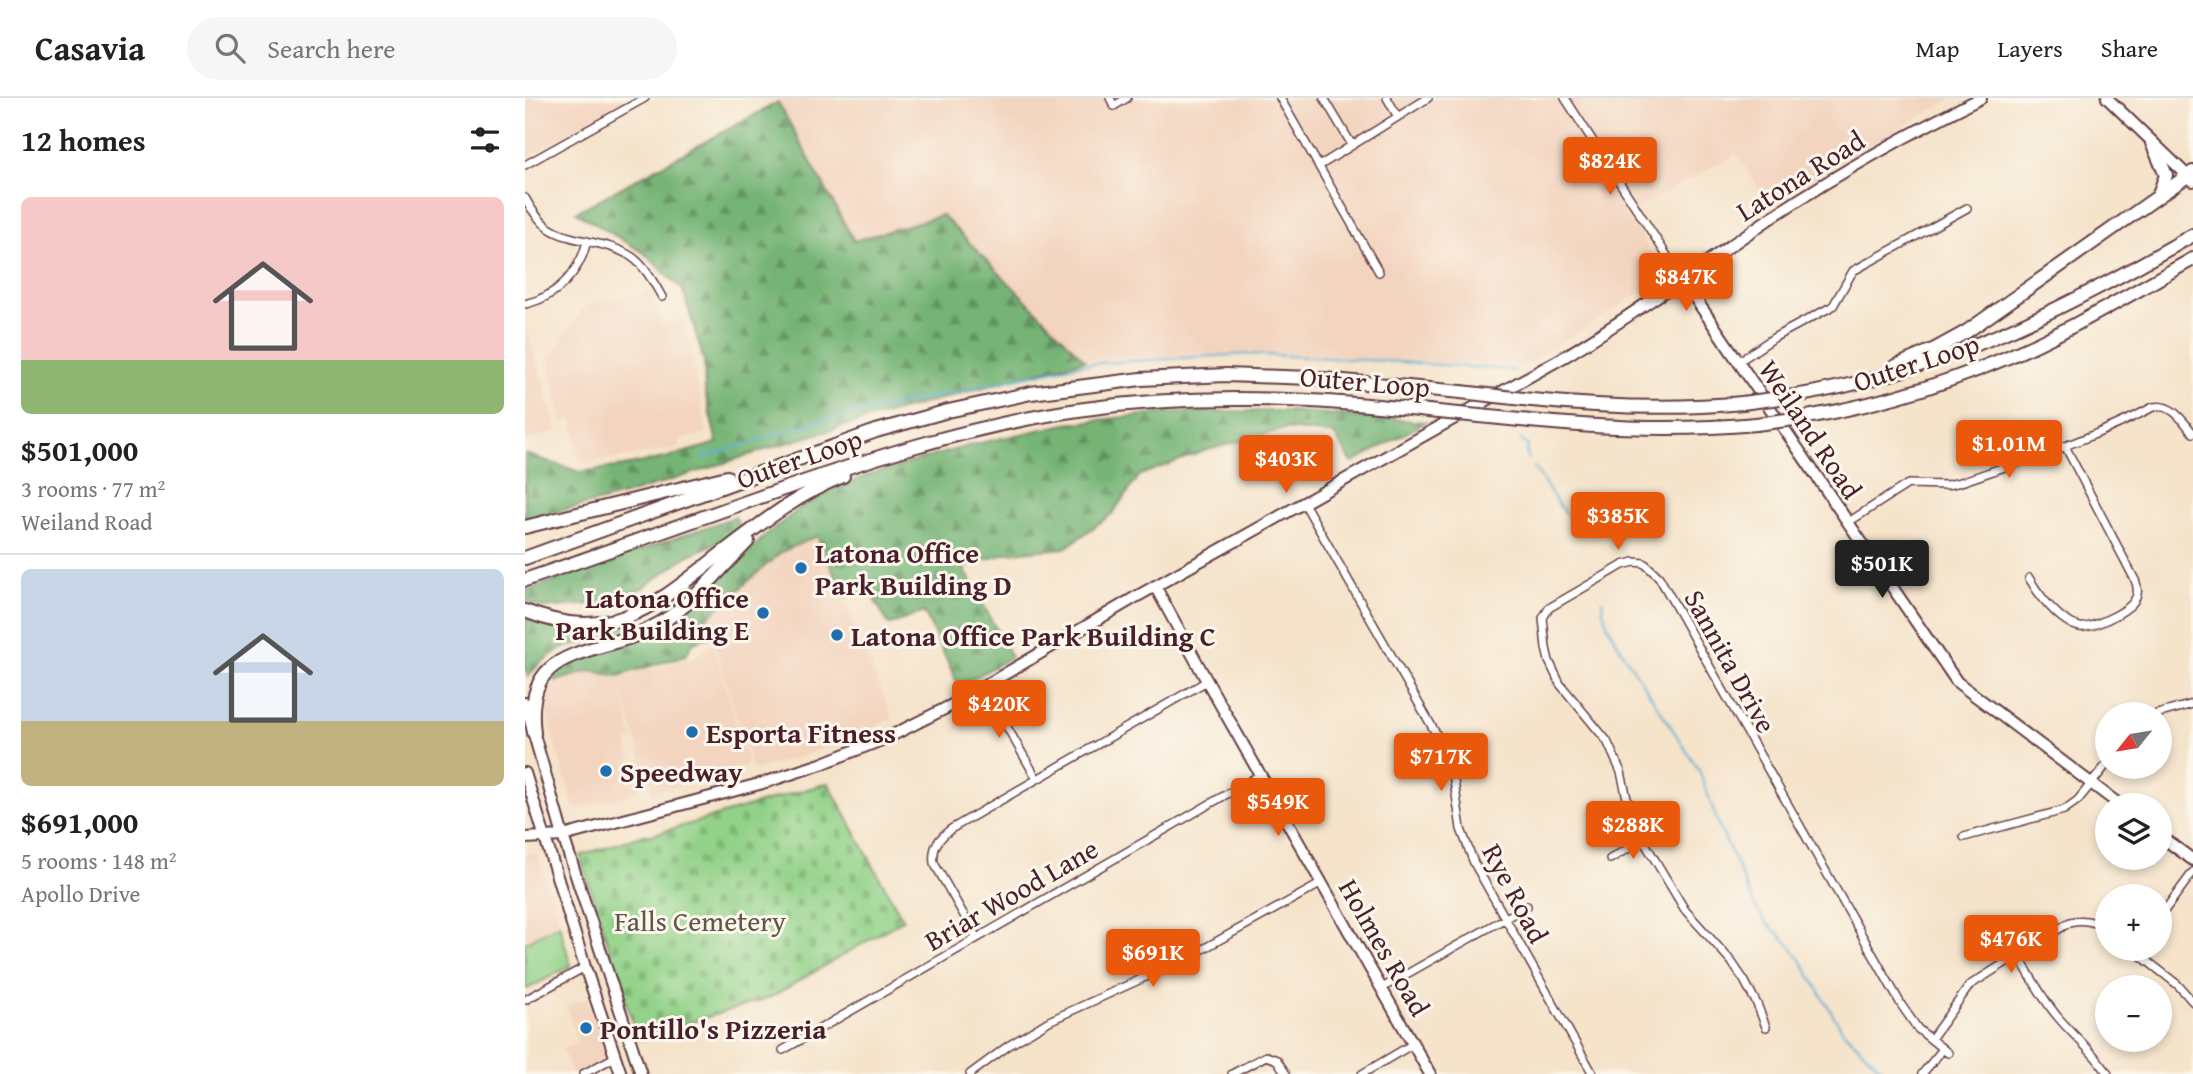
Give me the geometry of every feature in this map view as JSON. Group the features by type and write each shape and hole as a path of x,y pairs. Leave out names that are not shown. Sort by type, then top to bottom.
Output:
{"highway":[{"path":"2152,143 2166,175 2159,195"},
{"path":"1851,385 1935,349 1966,332 2159,195 2191,176"},
{"name":"Outer Loop","path":"525,558 888,427 971,405 1055,389 1129,380 1201,376 1287,377 1532,400 1633,407 1682,407 1742,403 1851,385 1945,358 2013,330 2068,304 2193,235"},
{"name":"Outer Loop","path":"525,580 845,467 1000,424 1085,409 1182,400 1292,399 1584,427 1646,429 1694,429 1802,418 1899,396 1980,369 2069,328 2193,259"},
{"path":"528,612 554,621 580,623 610,621 637,613 667,597 754,528 791,503 839,478 951,436"},
{"path":"525,527 808,455"},
{"path":"534,733 533,697 539,681 550,666 573,654 633,636 663,621 686,604 755,534 791,503"}],"street":[{"path":"525,165 645,98"},
{"path":"1109,98 1114,106 1127,98"},
{"path":"1280,98 1380,272"},
{"path":"1324,98 1352,145"},
{"path":"1387,98 1398,117"},
{"path":"1319,166 1428,98"},
{"name":"Weiland Road","path":"1565,98 1682,279 1957,682 2104,793"},
{"name":"Latona Road","path":"525,838 563,835 753,785 810,768 889,737 984,687 1155,586 1564,357 1618,324 1833,178 1915,131 1981,98"},
{"path":"2107,98 2152,143 2191,176"},
{"path":"525,198 538,218 550,229 617,248 635,259 662,297"},
{"path":"1738,362 1775,337 1833,306 1853,271 1967,208"},
{"path":"525,304 542,298 566,281 580,262 587,241"},
{"path":"1847,523 1908,484 1947,485 1961,482 2120,425 2153,407 2171,409 2193,433"},
{"path":"2029,578 2041,598 2067,621 2080,627 2092,626 2129,607 2137,595 2135,580 2065,446"},
{"name":"Rye Road","path":"1304,503 1441,744 1453,774 1458,811 1467,846 1593,1074"},
{"name":"Sannita Drive","path":"1766,1027 1744,980 1719,947 1685,911 1643,840 1628,807 1621,772 1613,752 1603,735 1560,684 1549,661 1543,625 1546,612 1554,604 1623,565 1634,562 1649,565 1659,577 1911,1022 1931,1039"},
{"name":"Holmes Road","path":"1155,586 1430,1074"},
{"path":"977,938 934,863 938,840 951,829 1207,681"},
{"path":"984,687 1037,779"},
{"path":"525,703 563,835 641,1074"},
{"path":"2172,710 2193,704"},
{"path":"525,773 621,1074"},
{"name":"Briar Wood Lane","path":"783,1050 1260,775"},
{"path":"1964,837 2064,810 2072,806 2096,779"},
{"path":"1610,859 1643,840"},
{"path":"2172,845 2193,860"},
{"path":"2172,900 2193,872"},
{"path":"970,1074 1008,1045 1049,1021 1185,959 1322,883"},
{"path":"1382,988 1527,906"},
{"path":"1922,1074 1945,1051 1931,1039 1970,985 2074,920 2095,923"},
{"path":"2018,955 2054,1012 2096,1056 2108,1074"},
{"path":"2149,961 2178,985 2193,1002"},
{"path":"525,1000 585,967"},
{"path":"1362,1074 1413,1044"},
{"path":"583,1074 615,1056"},
{"path":"1232,1074 1266,1056 1277,1060 1286,1074"}],"shaded area":[{"path":"525,98 635,98 525,159"},
{"path":"784,98 1953,98 1769,204 1736,154 1627,214 1658,264 1660,277 1656,283 1523,366 1250,353 1085,360 942,215 854,242 778,102"},
{"path":"652,291 661,325 685,321 707,434 679,439 680,448 584,463 579,456 573,420 562,422 548,360 583,308 590,304"},
{"path":"525,324 558,430 525,441"},
{"path":"817,536 893,719 806,755 753,770 707,618 781,551"},
{"path":"713,643 748,765 652,793 618,679 694,657"},
{"path":"592,672 618,679 633,740 627,742 640,791 577,809 573,805 548,719 546,705 551,688 554,684"},
{"path":"525,851 538,856 560,921 525,943"},
{"path":"587,997 606,1052 604,1058 572,1074 562,1049 578,1043 566,1006"}],"green space":[{"path":"778,102 854,241 942,215 1085,360 841,427 615,497 525,517 525,454 580,472 665,458 717,443 705,393 704,361 683,290 644,253 576,212"},
{"path":"1290,411 1426,422 1352,463 1334,434 1284,429 1204,451 1140,475 1112,514 1065,548 1007,553 963,567 1011,657 959,686 924,612 889,625 869,590 845,597 817,536 781,552 707,618 712,636 693,642 686,655 618,676 590,671 556,681 552,672 568,661 657,633 689,611 767,534 803,506 871,474 971,445 1066,424 1168,412"},
{"path":"735,517 740,528 721,541 687,556 641,589 601,603 544,608 525,601 525,591"},
{"path":"525,618 549,626 591,632 636,622 622,634 561,648 539,664 528,677 525,666"},
{"name":"Falls Cemetery","path":"828,783 903,920 771,997 638,1039 580,856"},
{"path":"559,924 571,966 527,989 525,943"}],"waterway":[{"path":"702,458 815,422 1083,364 1248,354 1514,370"},
{"path":"1521,440 1528,446 1526,453 1529,459"},
{"path":"1534,467 1577,527"},
{"path":"1602,601 1608,626 1623,653 1699,770 1719,826 1756,908 1801,960 1842,1030 1887,1074"}],"place":[{"name":"Latona Office Park Building D","path":"801,568"},
{"name":"Latona Office Park Building E","path":"763,613"},
{"name":"Latona Office Park Building C","path":"837,635"},
{"name":"Esporta Fitness","path":"692,732"},
{"name":"Speedway","path":"606,771"},
{"name":"Pontillo's Pizzeria","path":"586,1028"}]}
